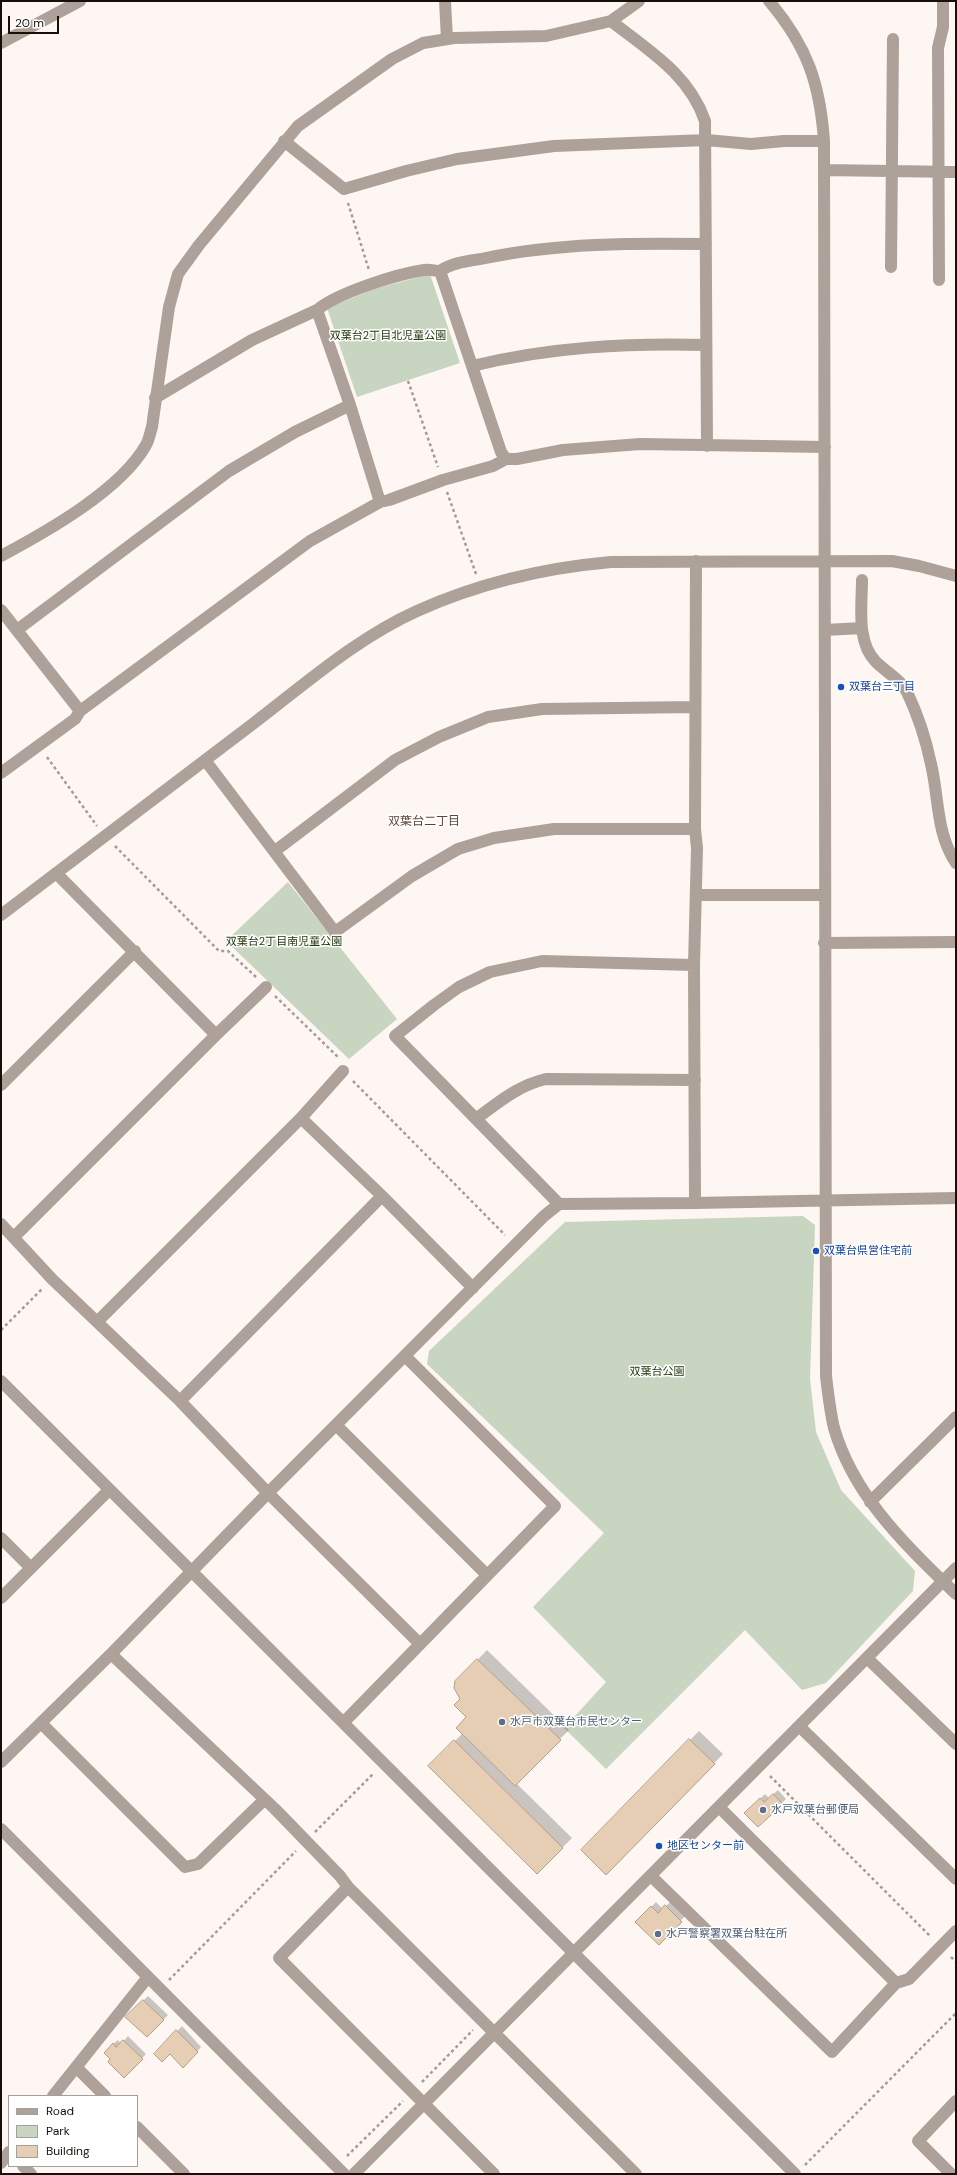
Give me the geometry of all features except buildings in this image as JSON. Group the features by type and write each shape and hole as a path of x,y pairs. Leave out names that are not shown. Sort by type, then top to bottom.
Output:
{"street":[{"path":"1,43 80,1"},
{"path":"445,1 447,39"},
{"path":"1,556 33,539 102,493 127,470 146,444 152,427 169,307 178,274 284,141 298,126 392,59 423,43 447,39 546,36 610,21 639,1"},
{"path":"769,1 783,18 815,78 822,110 824,141 824,943 826,1376 834,1428 852,1470 870,1502 888,1525 956,1594"},
{"path":"939,280 938,48 942,27 943,1"},
{"path":"610,21 665,63 686,84 699,102 705,121 707,446"},
{"path":"891,267 893,39"},
{"path":"284,141 344,189 406,170 457,159 554,146 706,140 751,144 784,141 824,141"},
{"path":"824,170 956,172"},
{"path":"155,398 252,340 317,310 325,303 374,284 425,270 440,271 449,265 503,254 564,246 651,243 706,244"},
{"path":"440,271 501,452 506,459"},
{"path":"317,310 350,406 380,502"},
{"path":"472,366 513,356 561,349 610,345 706,345"},
{"path":"17,630 229,472 295,432 350,406"},
{"path":"1,773 75,719 80,711 310,541 380,502 443,480 493,466 506,459 517,459 563,450 640,444 825,447"},
{"path":"1,915 350,652 415,612 451,597 524,574 574,565 611,562 825,560 892,561 919,566 956,576"},
{"path":"695,1203 694,965 697,895 697,848 695,829 694,707 696,561"},
{"path":"862,580 862,628 867,648 875,660 906,690 931,763 942,834 949,853 956,863"},
{"path":"1,610 80,711"},
{"path":"825,630 862,628"},
{"path":"276,851 395,760 439,737 488,717 542,709 694,707"},
{"path":"205,760 276,851 335,932 412,876 458,848 494,838 554,829 695,829"},
{"path":"56,873 216,1034"},
{"path":"697,895 824,895"},
{"path":"824,943 956,942"},
{"path":"1,1085 134,951"},
{"path":"559,1204 477,1118 395,1036 434,1004 459,987 490,972 542,961 694,965"},
{"path":"14,1237 216,1034 266,987"},
{"path":"98,1320 301,1118 343,1071"},
{"path":"477,1118 515,1090 531,1082 546,1079 695,1080"},
{"path":"301,1118 382,1196 473,1288"},
{"path":"180,1401 382,1196"},
{"path":"1,1762 111,1654 268,1493 544,1216 559,1204 956,1198"},
{"path":"1,1224 14,1237 18,1245 90,1317 98,1320 180,1401 268,1493 420,1644"},
{"path":"344,1722 556,1506 405,1356"},
{"path":"1,1381 795,2174"},
{"path":"870,1502 956,1417"},
{"path":"336,1425 487,1575"},
{"path":"1,1598 109,1490"},
{"path":"1,1538 31,1568"},
{"path":"354,2174 956,1568"},
{"path":"111,1654 306,1841 348,1887 636,2174"},
{"path":"868,1658 956,1744"},
{"path":"42,1723 185,1867 198,1864 264,1800"},
{"path":"799,1726 956,1879"},
{"path":"719,1807 896,1983"},
{"path":"1,1829 344,2174"},
{"path":"651,1876 832,2052 896,1983 909,1980 956,1931"},
{"path":"348,1887 279,1958 494,2174"},
{"path":"54,2095 148,1977"},
{"path":"76,2067 104,2095"},
{"path":"951,2174 918,2141 956,2102"},
{"path":"138,2128 184,2174"},
{"path":"1,2162 8,2153"}],"path":[{"path":"347,198 374,284"},
{"path":"1,1330 52,1279"},
{"path":"167,1982 370,1777"},
{"path":"774,1780 956,1962"},
{"path":"808,2162 956,2013"},
{"path":"342,2156 348,2156 483,2021"}],"green space":[{"name":"双葉台2丁目北児童公園","path":"430,274 460,363 357,397 327,308 374,289"},
{"name":"双葉台2丁目南児童公園","path":"288,882 397,1019 349,1059 226,941"},
{"name":"双葉台公園","path":"803,1216 815,1225 810,1379 816,1432 841,1490 915,1571 913,1591 826,1683 802,1690 745,1630 606,1769 564,1728 606,1682 533,1607 604,1533 427,1364 429,1351 565,1222"}],"place":[{"name":"双葉台三丁目","path":"841,687"},
{"name":"双葉台県営住宅前","path":"816,1251"},
{"name":"水戸市双葉台市民センター","path":"502,1722"},
{"name":"水戸双葉台郵便局","path":"763,1810"},
{"name":"地区センター前","path":"659,1846"},
{"name":"水戸警察署双葉台駐在所","path":"658,1934"}],"district":[{"name":"双葉台二丁目","path":"424,822"}]}
